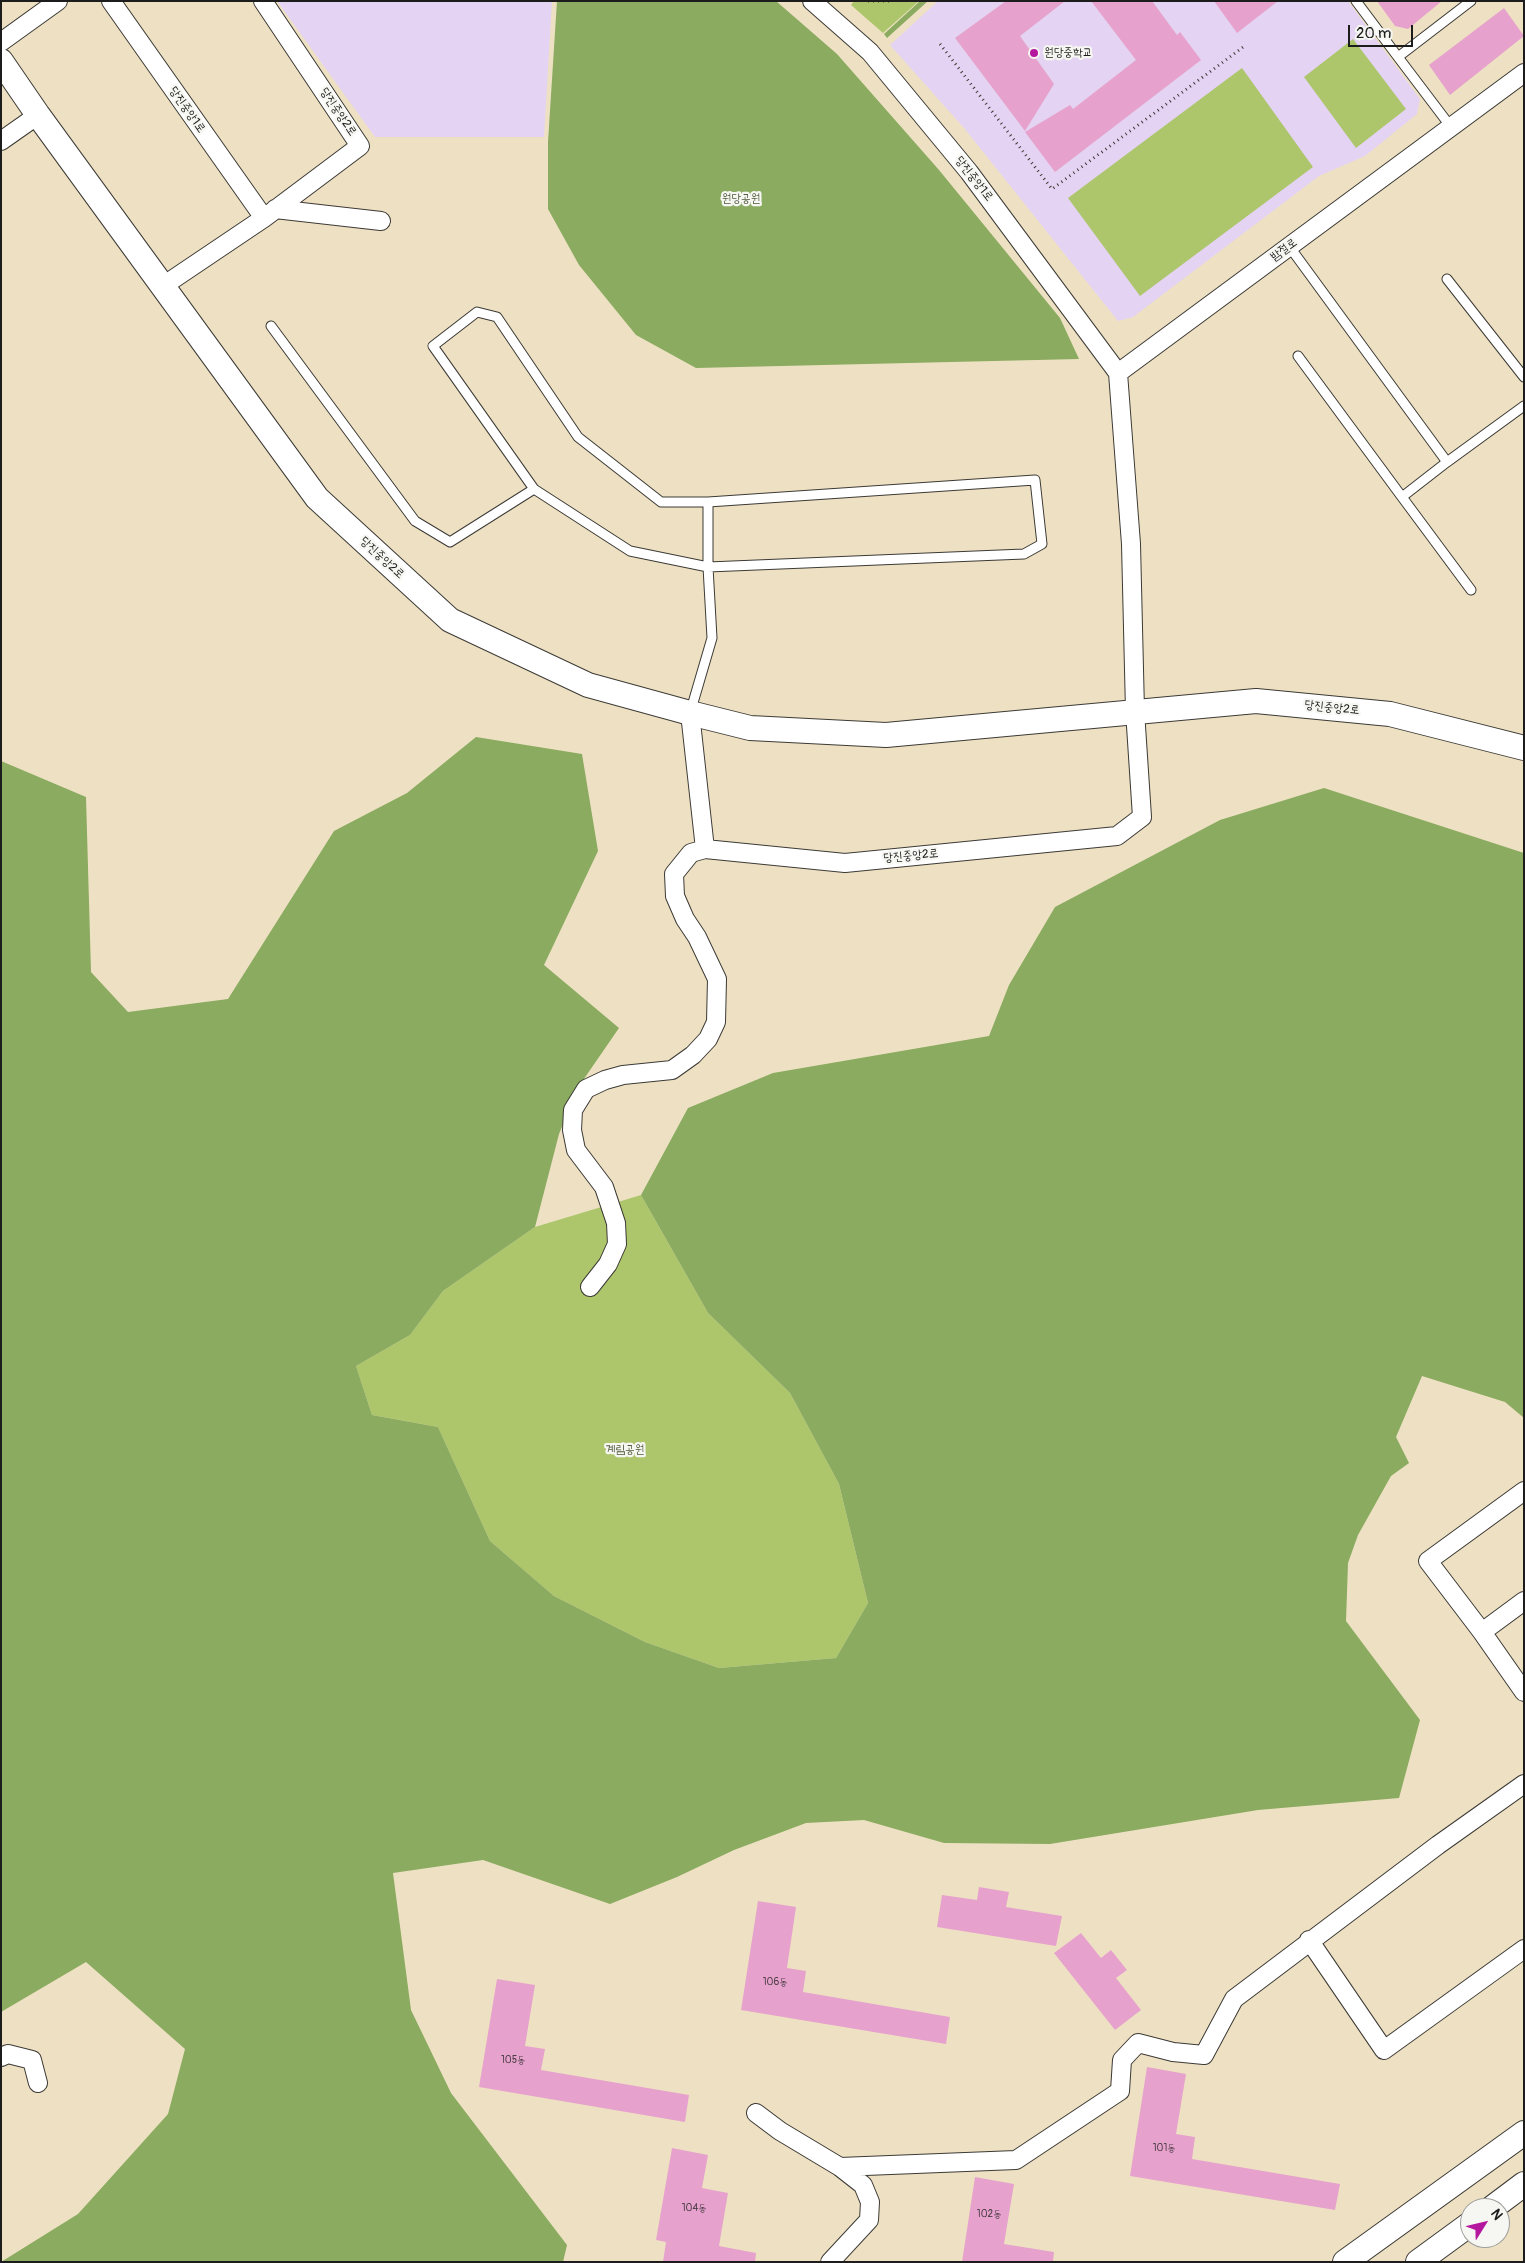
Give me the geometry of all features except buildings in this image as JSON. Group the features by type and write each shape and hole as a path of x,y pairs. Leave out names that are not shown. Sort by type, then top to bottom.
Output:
{"street":[{"path":"1,42 58,1"},
{"name":"당진중앙1로","path":"111,1 269,214"},
{"name":"당진중앙2로","path":"163,286 269,214 360,146 263,1"},
{"name":"당진중앙1로","path":"812,1 870,52 969,172 1118,373"},
{"name":"당진중앙2로","path":"1,61 38,115 317,498 450,620 588,685 750,728 886,735 1136,711 1266,702 1390,714 1524,748"},
{"name":"밤절로","path":"1118,373 1524,73"},
{"path":"1,141 38,115"},
{"path":"269,214 381,222"},
{"path":"1118,373 1131,544 1136,711"},
{"name":"당진중앙2로","path":"705,849 845,863 1117,836 1142,817 1136,711"},
{"path":"590,1287 608,1264 617,1244 616,1223 604,1186 576,1150 572,1130 573,1110 586,1089 605,1080 624,1075 672,1070 693,1055 708,1039 716,1022 718,979 675,896 674,874 691,853 705,849 690,713"},
{"path":"1524,1491 1428,1561 1482,1632 1524,1692"},
{"path":"1482,1632 1524,1602"},
{"path":"840,2167 1016,2160 1120,2091 1122,2060 1138,2043 1173,2052 1204,2055 1234,1999 1310,1940 1524,1784"},
{"path":"1310,1940 1384,2050 1524,1949"},
{"path":"1,2057 8,2054 32,2060 38,2083"},
{"path":"756,2113 780,2131 840,2167 863,2185 870,2202 869,2220 830,2262"},
{"path":"1346,2262 1524,2133"},
{"path":"1505,2198 1524,2184"},
{"path":"1420,2261 1460,2231"}],"lane":[{"path":"1356,1 1451,127"},
{"path":"1398,56 1471,1"},
{"path":"1289,246 1447,462"},
{"path":"1447,279 1524,377"},
{"path":"477,312 497,317 578,436 661,502 708,502 1035,480 1042,544 1024,554 708,567 630,551 534,489 433,346 477,312"},
{"path":"271,326 415,521 450,542 534,489"},
{"path":"1298,356 1471,590"},
{"path":"1402,497 1524,406"},
{"path":"690,713 712,638 708,567 708,502"}],"path":[{"path":"868,1 891,1"},
{"path":"940,44 1052,189 1246,45"}],"shaded area":[{"path":"277,1 552,1 544,137 375,137"},
{"name":"원당중학교","path":"938,1 1348,1 1420,99 1417,114 1365,156 1319,176 1133,317 1118,321 964,128 890,45"}],"green space":[{"name":"원당공원","path":"557,1 776,1 837,54 939,170 1060,318 1079,359 696,368 636,335 579,265 548,209 548,142"},
{"path":"854,1 919,1 883,33 851,5"},
{"path":"920,1 928,1 887,38 884,34"},
{"path":"1353,39 1406,109 1356,148 1304,77"},
{"path":"1242,68 1313,167 1140,296 1068,198"},
{"path":"476,737 582,754 598,851 544,965 619,1028 577,1089 559,1134 535,1227 443,1291 410,1335 356,1366 372,1415 438,1427 490,1541 554,1596 645,1642 719,1668 836,1658 868,1603 839,1484 790,1393 708,1313 641,1195 688,1108 773,1073 989,1036 1009,985 1055,907 1220,820 1324,788 1524,853 1524,1418 1505,1402 1422,1376 1396,1437 1409,1463 1391,1476 1358,1535 1348,1563 1346,1621 1420,1720 1399,1798 1258,1810 1050,1844 944,1843 864,1820 806,1823 734,1850 677,1877 610,1904 483,1860 393,1873 411,2010 451,2093 567,2245 563,2262 1,2262 78,2214 168,2114 185,2049 86,1962 1,2012 1,761 86,797 91,972 128,1012 228,999 334,831 407,793"},
{"name":"계림공원","path":"641,1195 708,1313 790,1393 839,1484 868,1603 836,1658 719,1668 645,1642 554,1596 490,1541 438,1427 372,1415 356,1366 410,1335 443,1291 535,1227"}],"place":[{"name":"원당중학교","path":"1034,53"}]}
